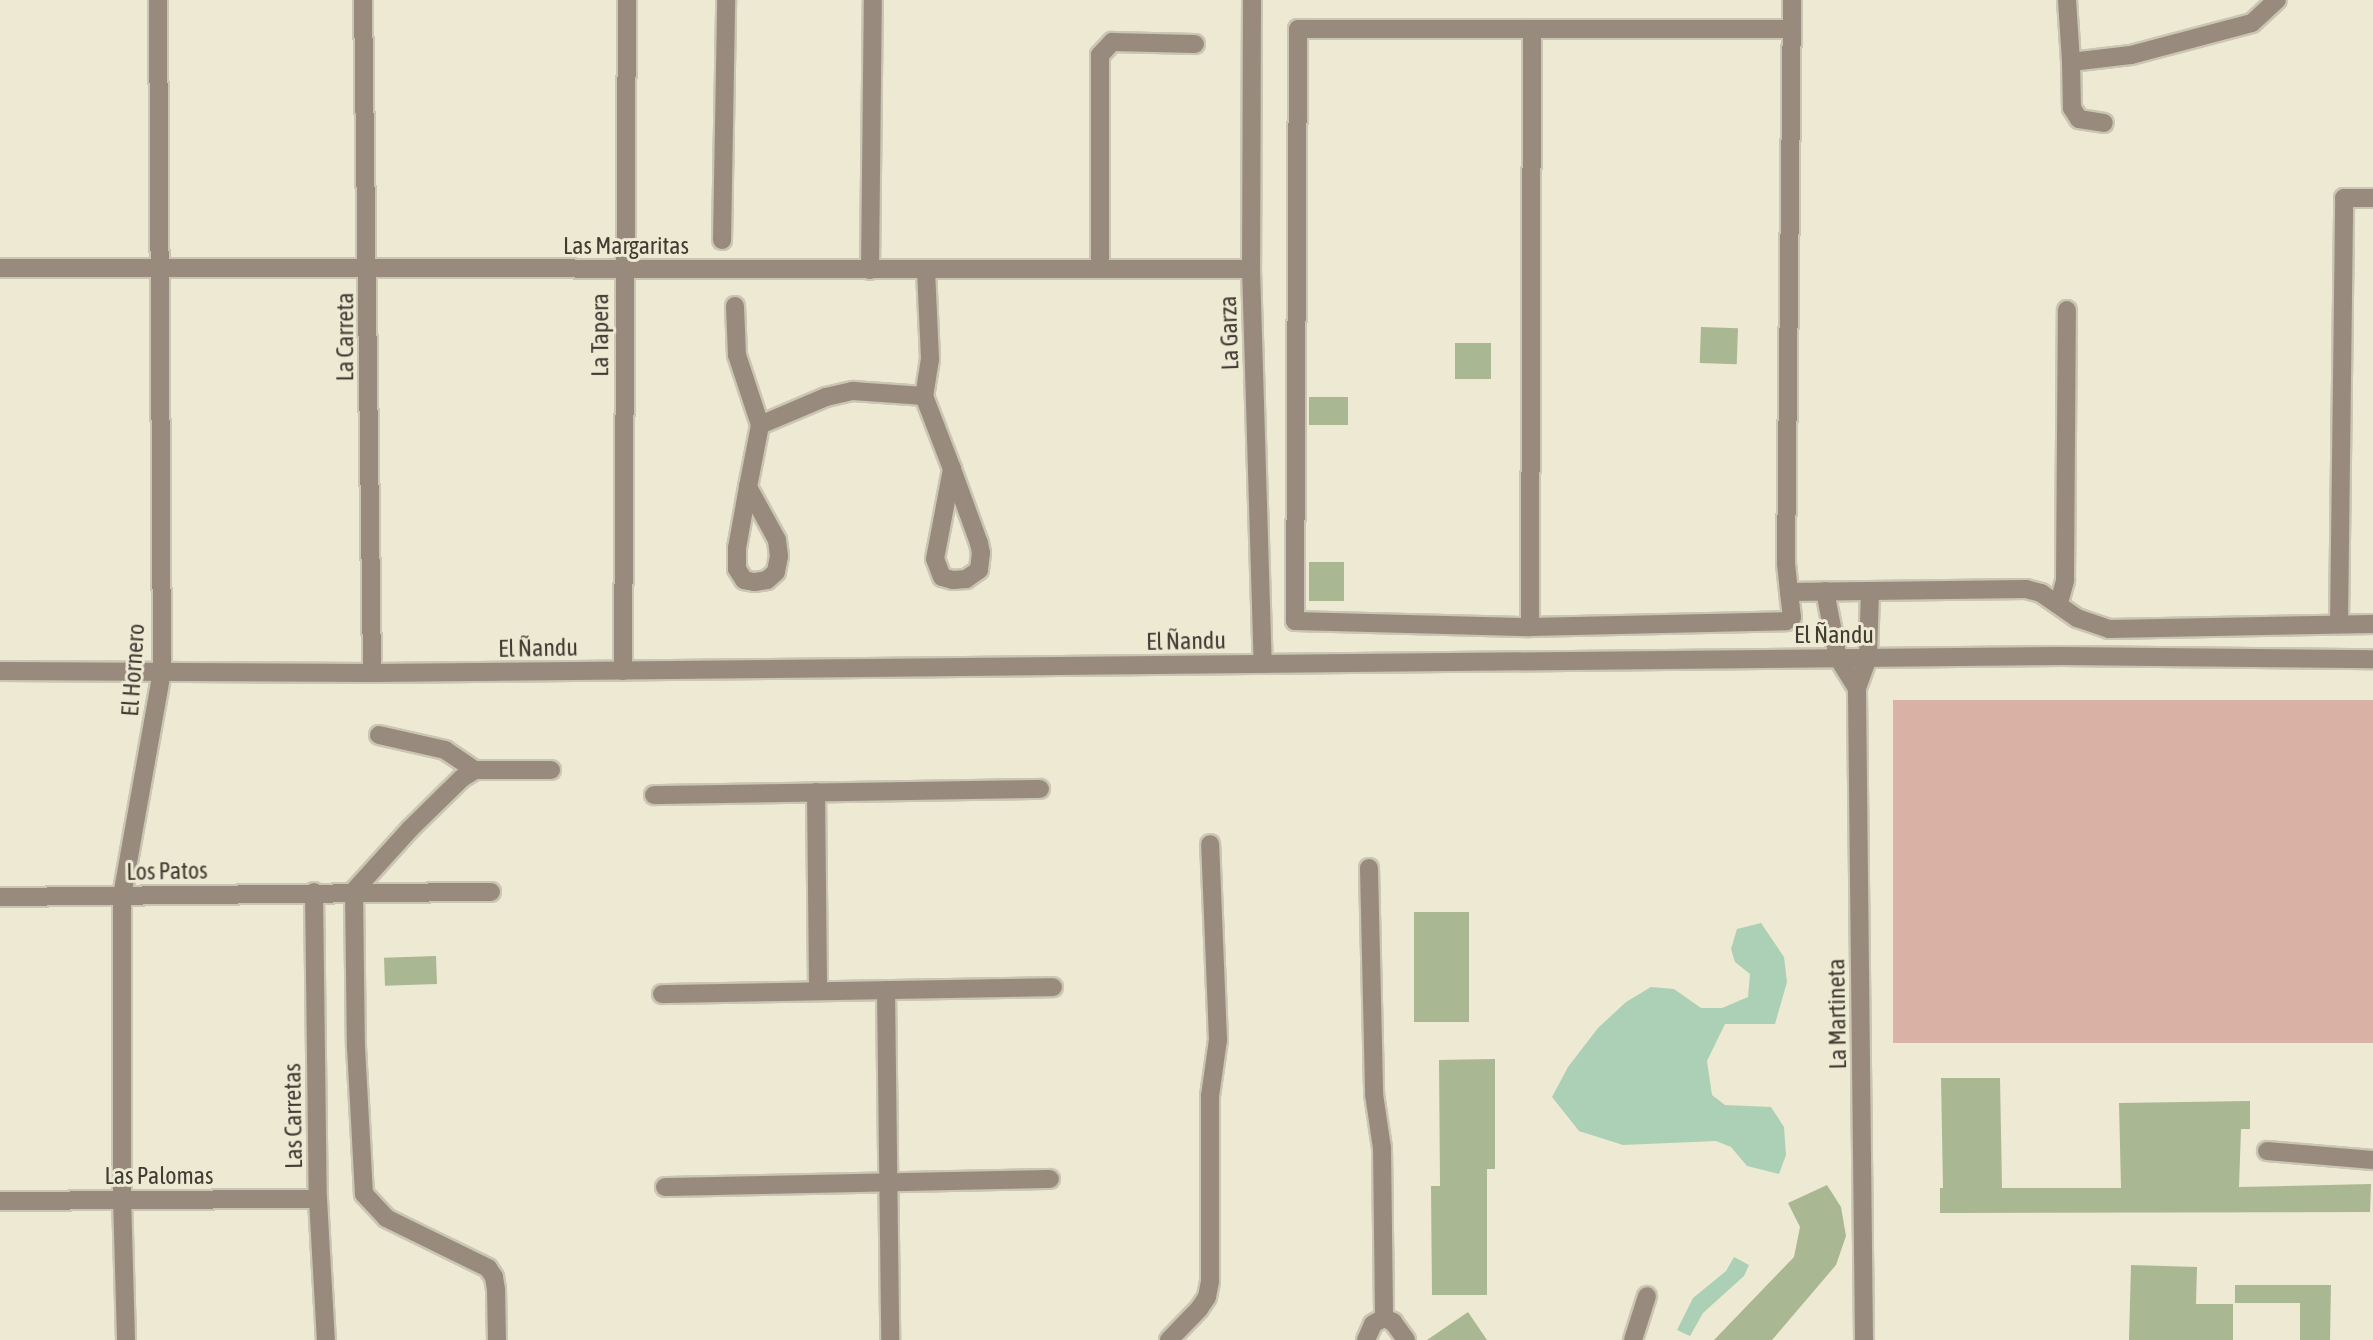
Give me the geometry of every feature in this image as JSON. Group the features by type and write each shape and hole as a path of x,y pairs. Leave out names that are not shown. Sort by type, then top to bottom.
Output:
{"street":[{"name":"El Hornero","path":"126,1340 122,1200 122,896 162,671 158,0"},
{"name":"La Carreta","path":"363,0 369,266 372,673"},
{"name":"La Tapera","path":"623,671 627,0"},
{"path":"722,240 726,0"},
{"path":"870,270 873,0"},
{"name":"La Garza","path":"1252,0 1251,269 1263,664"},
{"path":"1792,0 1792,29 1786,548 1792,617 1786,621 1530,627 1295,621 1298,29 1792,29"},
{"path":"2067,0 2072,108 2079,119 2104,123"},
{"path":"2071,62 2131,55 2252,23 2277,0"},
{"path":"1530,627 1532,30"},
{"path":"1100,269 1100,55 1112,42 1195,44"},
{"path":"2339,624 2344,198 2373,198"},
{"name":"Las Margaritas","path":"0,268 1251,269"},
{"path":"926,270 930,359 924,396 952,469 981,553 979,570 966,579 953,580 942,577 935,559 952,469"},
{"path":"735,306 737,355 760,425 748,487"},
{"path":"2059,603 2065,580 2067,310"},
{"path":"760,425 826,397 853,391 924,396"},
{"path":"1789,592 2026,589 2059,603 2077,618 2109,629 2373,624"},
{"path":"1825,591 1838,658 1857,688"},
{"path":"1857,688 1868,658 1870,592"},
{"name":"El Ñandu","path":"0,671 372,673 1838,658 2373,659"},
{"name":"La Martineta","path":"1857,688 1864,1340"},
{"path":"379,735 445,750 475,770"},
{"path":"497,1340 496,1289 494,1277 488,1268 386,1218 364,1194 356,1047 354,891 421,818 462,778 475,770 551,770"},
{"path":"654,795 1040,789"},
{"path":"816,792 818,991"},
{"path":"1169,1340 1199,1309 1207,1297 1210,1281 1210,1096 1218,1040 1210,844"},
{"path":"1369,868 1374,1094 1382,1148 1384,1318"},
{"name":"Las Carretas","path":"314,892 318,1199 326,1340"},
{"name":"Los Patos","path":"0,897 491,892"},
{"path":"662,994 1053,987"},
{"path":"886,990 890,1340"},
{"path":"2267,1151 2373,1160"},
{"path":"665,1187 1050,1179"},
{"name":"Las Palomas","path":"0,1201 318,1199"},
{"path":"1633,1340 1647,1296"},
{"path":"1366,1340 1373,1324 1384,1318"},
{"path":"1384,1318 1393,1322 1406,1340"}],"shaded area":[{"path":"1893,700 2373,700 2373,1043 1893,1043"},
{"path":"1761,923 1784,957 1787,982 1775,1024 1725,1024 1707,1061 1712,1095 1725,1105 1771,1107 1784,1127 1786,1155 1779,1174 1747,1166 1731,1147 1716,1141 1623,1145 1579,1131 1552,1097 1568,1067 1598,1028 1626,1002 1651,987 1674,989 1701,1008 1722,1008 1748,997 1750,974 1735,962 1731,949 1737,929"},
{"path":"1734,1257 1749,1265 1744,1276 1703,1313 1690,1336 1677,1330 1693,1298 1726,1271"}],"building":[{"path":"1701,327 1738,328 1737,364 1700,363"},
{"path":"1455,343 1491,343 1491,379 1455,379"},
{"path":"1309,397 1348,397 1348,425 1309,425"},
{"path":"1309,562 1344,562 1344,601 1309,601"},
{"path":"1414,912 1469,912 1469,1022 1414,1022"},
{"path":"436,956 437,984 385,986 384,958"},
{"path":"1495,1059 1495,1169 1487,1169 1487,1295 1432,1295 1431,1186 1440,1186 1439,1060"},
{"path":"1941,1078 2000,1078 2002,1188 2121,1188 2119,1103 2250,1101 2250,1129 2241,1129 2239,1187 2371,1184 2370,1212 1940,1213 1940,1188 1943,1188"},
{"path":"1827,1185 1841,1207 1846,1236 1836,1265 1772,1340 1714,1340 1794,1257 1800,1227 1788,1203"},
{"path":"2131,1265 2197,1267 2196,1304 2233,1304 2233,1340 2129,1340"},
{"path":"2235,1285 2331,1285 2330,1340 2300,1340 2300,1303 2235,1303"},
{"path":"1468,1312 1487,1340 1427,1340"}]}
